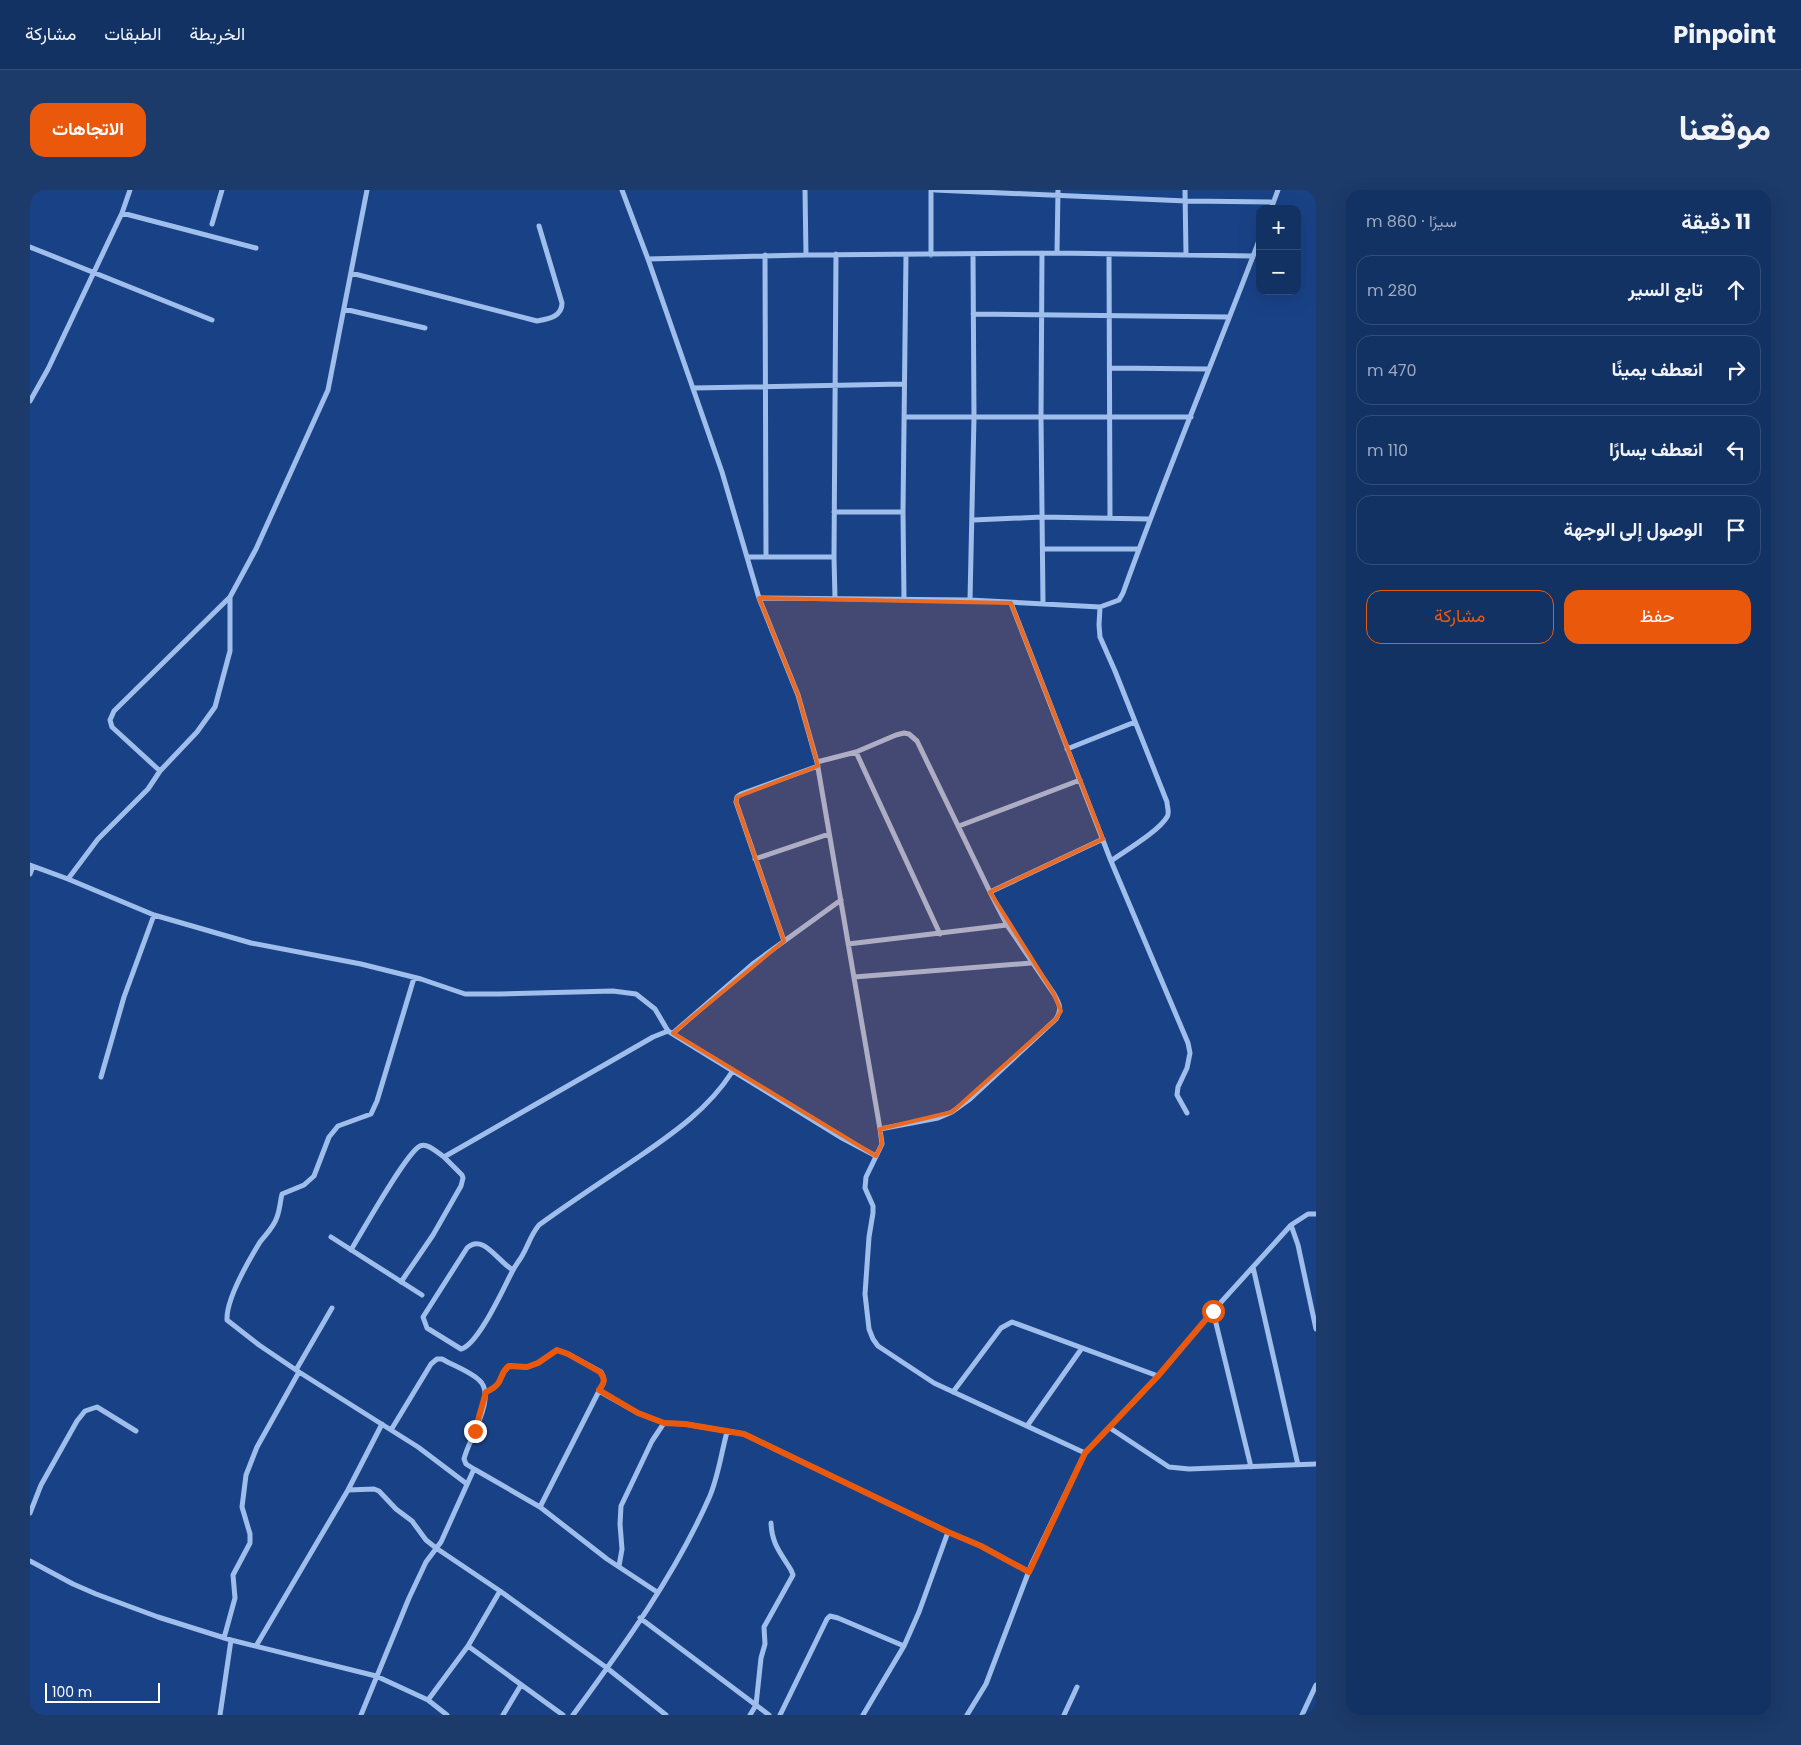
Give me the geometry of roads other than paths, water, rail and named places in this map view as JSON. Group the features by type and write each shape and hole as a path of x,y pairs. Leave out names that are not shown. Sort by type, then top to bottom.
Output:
{"street":[{"path":"30,400 48,369 122,213 130,190"},
{"path":"212,224 222,190"},
{"path":"160,771 112,727 110,720 114,711 230,597 256,549 328,390 368,190"},
{"path":"622,190 722,472 749,557 759,598 798,695 817,764 882,1144 865,1183 872,1206 865,1294 869,1329 873,1339 886,1353 934,1383 1085,1453"},
{"path":"805,190 806,255"},
{"path":"930,190 931,254"},
{"path":"935,190 1058,193 1186,201 1273,202"},
{"path":"1186,190 1186,255"},
{"path":"1272,205 1278,190"},
{"path":"1057,253 1058,193"},
{"path":"122,213 256,248"},
{"path":"351,273 537,321 550,319 559,314 562,309 562,303 539,226"},
{"path":"30,247 212,320"},
{"path":"759,598 970,600 1100,607 1119,600 1256,248"},
{"path":"1042,253 1043,604"},
{"path":"648,259 836,254 1057,253 1253,256"},
{"path":"835,599 836,254"},
{"path":"970,600 974,417 973,254"},
{"path":"1110,254 1110,518"},
{"path":"765,255 766,556"},
{"path":"904,599 903,512 906,255"},
{"path":"344,309 425,328"},
{"path":"973,314 1228,317"},
{"path":"1111,368 1208,369"},
{"path":"693,388 904,384"},
{"path":"905,417 1191,417"},
{"path":"834,512 903,512"},
{"path":"973,520 1042,517 1149,519"},
{"path":"1043,549 1139,549"},
{"path":"749,557 834,557"},
{"path":"68,879 98,839 148,789 160,771 191,739 215,707 230,651 230,597"},
{"path":"1010,603 1111,861 1188,1043 1190,1053 1187,1068 1178,1086 1177,1095 1187,1113"},
{"path":"1100,607 1100,637 1166,802 1168,814 1167,818 1156,828 1111,861"},
{"path":"1067,749 1135,722"},
{"path":"784,941 736,802 737,797 817,764 856,752 896,735 909,734 917,742 1007,925 1031,963 1054,994 1061,1011 1056,1020 952,1112 938,1118 880,1129"},
{"path":"856,752 940,934"},
{"path":"958,826 1080,780"},
{"path":"755,859 829,834"},
{"path":"990,892 1103,839"},
{"path":"30,874 31,865 154,915 251,943 361,964 465,994 613,991 636,994 655,1009 671,1032 732,1072 842,1138 876,1156"},
{"path":"444,1156 652,1037 671,1032 754,963 841,900"},
{"path":"101,1077 124,997 154,915"},
{"path":"848,944 1007,925"},
{"path":"854,977 1031,963"},
{"path":"414,978 373,1110 370,1114 338,1126 329,1137 314,1176 304,1185 282,1194 277,1216 245,1269 226,1313 227,1320 231,1325 298,1371 418,1447 468,1484"},
{"path":"513,1270 506,1266 485,1246 476,1242 472,1243 423,1317 427,1328 454,1346 462,1349 471,1344 489,1316 522,1255 531,1235 539,1225 671,1135 702,1109 724,1085 732,1072"},
{"path":"351,1250 414,1151 420,1145 425,1145 444,1156 462,1175 461,1186 433,1235 401,1282"},
{"path":"967,1715 986,1684 1029,1572 1085,1453 1158,1376 1213,1311 1291,1225 1308,1214 1316,1214"},
{"path":"1291,1225 1298,1245 1316,1328"},
{"path":"331,1237 422,1295"},
{"path":"1253,1267 1298,1465"},
{"path":"224,1638 235,1598 233,1575 250,1544 250,1534 242,1507 246,1475 257,1446 332,1308"},
{"path":"1213,1311 1251,1467"},
{"path":"953,1392 1001,1328 1012,1322 1158,1376"},
{"path":"1027,1426 1082,1348"},
{"path":"486,1392 500,1384 505,1369 509,1366 527,1367 538,1363 557,1350 600,1372 604,1377 604,1382 540,1507"},
{"path":"391,1430 431,1364 437,1360 442,1359 474,1376 485,1386 486,1392 483,1406 464,1459 466,1464 540,1507 607,1559 657,1592"},
{"path":"599,1390 638,1413 664,1423 685,1424 744,1434 981,1546 1029,1572"},
{"path":"30,1513 54,1460 85,1411 89,1408 97,1407 136,1430"},
{"path":"619,1566 622,1549 621,1506 652,1441 664,1423"},
{"path":"256,1646 348,1490 382,1424"},
{"path":"1110,1428 1169,1467 1189,1469 1316,1464"},
{"path":"573,1715 607,1668 676,1564 709,1497 728,1432"},
{"path":"361,1715 409,1598 426,1562 441,1542 474,1469"},
{"path":"348,1490 367,1489 379,1491 396,1509 412,1521 426,1540 436,1548 500,1590 607,1668 666,1715"},
{"path":"750,1715 756,1705 761,1658 765,1644 764,1627 792,1575 787,1563 774,1544 771,1536 771,1524"},
{"path":"863,1715 904,1646 919,1612 948,1532"},
{"path":"30,1560 73,1584 158,1617 231,1640 376,1676 428,1700 447,1715"},
{"path":"428,1700 468,1646 500,1590"},
{"path":"780,1715 823,1626 830,1616 904,1646"},
{"path":"640,1618 770,1715"},
{"path":"220,1715 231,1640"},
{"path":"468,1646 563,1715"},
{"path":"503,1715 521,1684"},
{"path":"1302,1715 1316,1685"},
{"path":"1064,1715 1077,1687"}]}
